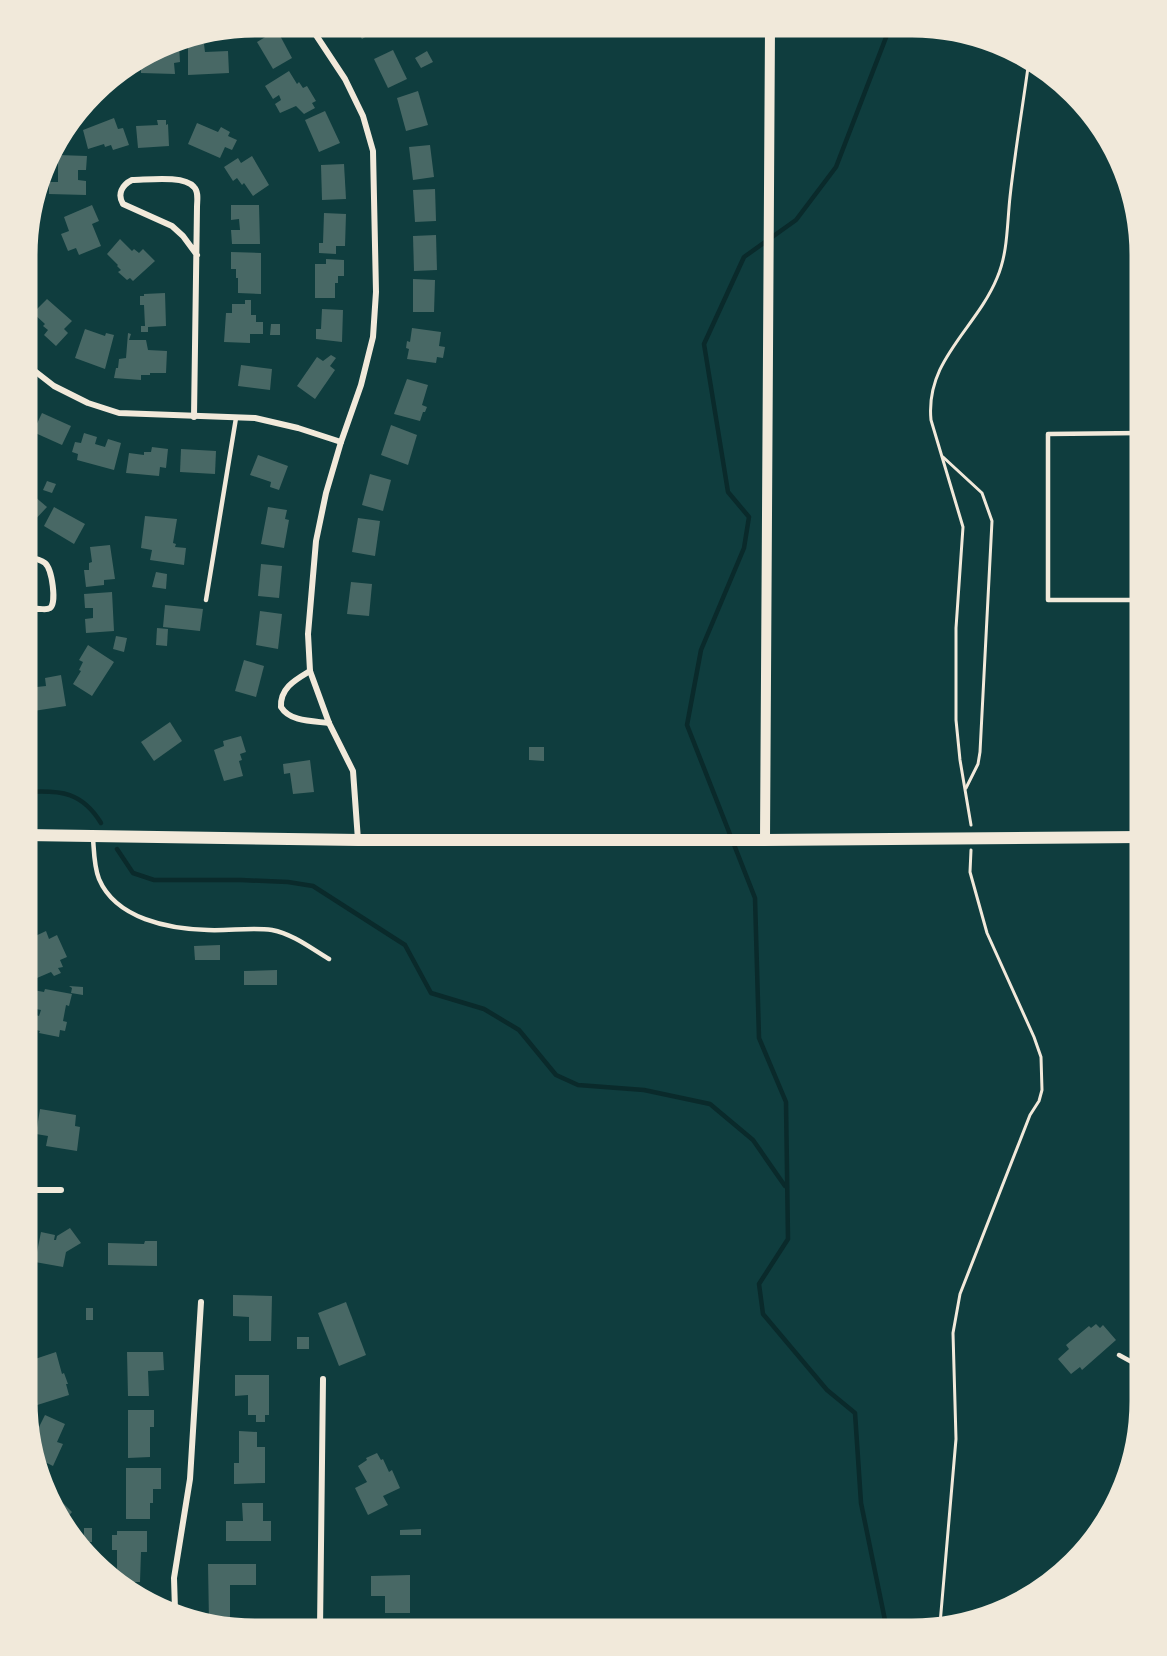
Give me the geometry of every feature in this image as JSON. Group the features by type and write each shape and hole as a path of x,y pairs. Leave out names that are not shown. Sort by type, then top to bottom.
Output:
{"main road":[{"path":"36,835 358,840 1131,837"}],"street":[{"path":"317,36 345,79 363,116 373,151 376,292 373,337 361,385 326,493 316,541 308,634 310,671 329,723 353,771 358,840"},
{"path":"765,840 770,36"},
{"path":"194,417 197,255 197,192 194,187 180,180 132,180 125,183 121,189 120,199 123,204 172,226 183,236 197,255"},
{"path":"36,371 54,386 88,403 119,412 255,418 298,428 341,442"},
{"path":"36,559 43,561 50,570 53,604 46,610 36,609"},
{"path":"310,671 292,682 283,692 281,707 285,714 293,718 329,723"},
{"path":"36,1190 61,1190"},
{"path":"175,1604 174,1578 190,1479 201,1302"},
{"path":"320,1620 323,1379"}],"lane":[{"path":"206,600 236,418"},
{"path":"1131,434 1048,434 1048,600 1131,600"},
{"path":"93,836 97,873 102,884 117,904 133,915 176,927 207,930 272,930 290,936 329,959"},
{"path":"1119,1355 1131,1362"}],"path":[{"path":"942,456 982,493 992,521 980,752 978,764 966,788"}],"building":[{"path":"267,36 280,36 292,58 273,69 257,42"},
{"path":"204,44 205,52 228,51 229,73 188,75 188,47"},
{"path":"179,50 180,62 174,63 175,74 141,73 141,68 145,65"},
{"path":"393,50 407,79 388,88 374,59"},
{"path":"427,51 433,62 421,68 415,58"},
{"path":"289,71 297,84 299,82 303,88 307,86 316,101 312,103 315,108 304,114 296,106 280,113 275,104 281,100 279,95 273,99 265,86"},
{"path":"418,91 428,125 406,131 397,98"},
{"path":"325,111 340,143 319,152 305,120"},
{"path":"114,118 118,129 123,128 129,145 113,150 111,145 105,147 104,144 88,149 83,130"},
{"path":"157,120 166,120 166,125 168,124 169,146 138,148 136,126 158,125"},
{"path":"197,123 218,132 221,127 230,132 228,136 237,140 232,150 225,147 220,158 188,144"},
{"path":"430,145 434,177 413,180 409,147"},
{"path":"60,155 87,156 86,170 78,170 78,180 86,181 86,195 49,194 49,182 58,182 58,160"},
{"path":"252,156 269,185 253,196 244,183 242,185 237,178 233,181 224,167 238,158 241,163"},
{"path":"344,164 346,199 322,200 321,165"},
{"path":"435,189 436,221 415,222 413,190"},
{"path":"92,205 99,221 92,224 101,246 79,255 76,248 68,251 61,234 69,231 64,217"},
{"path":"231,205 259,205 260,244 232,244 231,230 240,230 239,219 231,220"},
{"path":"324,213 346,214 345,246 336,246 336,254 319,253 319,243 323,243"},
{"path":"436,235 437,270 414,271 413,236"},
{"path":"120,239 132,251 134,249 139,253 143,249 155,261 133,281 130,278 127,280 118,272 121,270 118,265 107,254"},
{"path":"231,252 261,253 261,294 238,293 236,269 231,269"},
{"path":"326,259 344,260 344,276 338,276 338,283 335,283 335,298 315,298 315,264 326,264"},
{"path":"413,279 435,280 434,312 413,312"},
{"path":"165,293 166,326 148,327 148,332 141,332 141,326 145,326 144,305 140,305 140,296"},
{"path":"47,299 72,321 64,329 68,333 56,346 44,335 48,330 36,316 36,310"},
{"path":"245,300 251,300 251,315 256,315 256,322 263,322 263,334 250,334 250,343 224,342 226,313 232,313 232,304 245,304"},
{"path":"322,309 343,310 342,342 316,339 316,329 321,329"},
{"path":"271,324 280,324 280,335 270,335"},
{"path":"412,328 441,332 439,346 445,347 443,358 437,357 436,363 407,359 409,349 406,348 407,341 410,342"},
{"path":"85,329 105,336 106,333 114,335 105,369 75,358"},
{"path":"128,333 131,334 129,340 146,340 148,350 167,351 166,373 141,375 141,380 114,378 119,359 126,358"},
{"path":"331,355 336,358 330,366 335,370 315,399 297,386 317,357 323,361"},
{"path":"241,365 272,369 270,390 238,386"},
{"path":"407,379 428,385 422,405 427,407 420,421 394,414"},
{"path":"42,413 71,426 62,445 36,433 36,426"},
{"path":"391,425 417,435 408,465 381,455"},
{"path":"84,433 97,437 95,444 105,447 108,439 121,443 114,470 77,460 78,454 72,452 75,442 81,443"},
{"path":"152,447 168,449 166,468 160,467 159,476 126,473 129,453 144,455 144,452 151,452"},
{"path":"181,449 216,451 215,474 180,472"},
{"path":"258,455 288,466 279,490 270,487 271,482 250,475"},
{"path":"370,474 391,480 383,511 362,505"},
{"path":"47,481 56,484 52,493 43,490"},
{"path":"36,498 47,507 36,519"},
{"path":"54,507 85,524 74,544 44,526"},
{"path":"268,507 287,510 285,519 289,520 284,548 261,544"},
{"path":"145,516 177,519 173,543 176,544 175,547 186,548 184,565 150,560 152,550 141,548"},
{"path":"358,518 380,521 375,556 352,552"},
{"path":"110,545 115,579 104,580 104,585 86,587 84,570 89,570 89,563 92,562 90,547"},
{"path":"261,564 282,566 279,598 258,596"},
{"path":"156,572 167,574 166,589 152,587"},
{"path":"351,582 372,584 369,616 347,614"},
{"path":"112,592 114,631 86,633 85,619 93,618 93,608 85,608 84,594"},
{"path":"165,605 203,609 200,631 163,627"},
{"path":"260,611 282,614 278,649 256,645"},
{"path":"157,628 168,629 167,646 156,645"},
{"path":"116,636 127,638 124,652 113,649"},
{"path":"88,645 114,662 92,696 73,684 81,671 79,670 83,662 79,660"},
{"path":"244,660 264,666 256,697 235,691"},
{"path":"61,675 66,706 36,711 36,687 46,686 45,678"},
{"path":"170,722 182,741 154,761 141,742"},
{"path":"241,736 246,752 240,754 242,760 239,761 243,776 224,781 214,750 224,746 223,741"},
{"path":"529,747 544,747 544,761 529,760"},
{"path":"310,760 314,792 293,794 290,773 284,774 283,764"},
{"path":"46,931 49,939 57,935 67,957 60,960 63,967 58,968 61,973 54,976 51,972 36,978 36,936"},
{"path":"220,945 220,960 195,960 194,946"},
{"path":"277,970 277,985 244,985 244,971"},
{"path":"69,986 83,987 83,995 71,993 72,988"},
{"path":"45,989 72,994 69,1006 66,1005 63,1021 67,1022 65,1031 60,1030 59,1037 39,1033 40,1031 36,1030 36,1015 39,1016 41,1010 36,1009 36,990 44,992"},
{"path":"40,1109 76,1115 75,1126 80,1127 77,1151 46,1146 48,1136 36,1134"},
{"path":"70,1228 81,1243 66,1252 63,1267 36,1262 41,1232 55,1235 54,1240"},
{"path":"145,1241 157,1241 157,1266 108,1265 108,1243 144,1244"},
{"path":"233,1295 272,1296 271,1341 249,1341 249,1317 233,1316"},
{"path":"346,1302 366,1355 339,1366 318,1313"},
{"path":"86,1308 93,1308 93,1320 86,1320"},
{"path":"1096,1324 1100,1328 1103,1325 1116,1340 1082,1370 1080,1367 1071,1374 1058,1359 1069,1349 1066,1345 1089,1326 1091,1328"},
{"path":"297,1337 309,1337 309,1349 297,1349"},
{"path":"56,1352 62,1374 64,1373 68,1384 66,1384 69,1395 36,1405 36,1359"},
{"path":"127,1352 163,1352 164,1370 148,1371 149,1396 128,1396"},
{"path":"235,1375 269,1375 269,1415 265,1415 265,1422 256,1422 256,1415 248,1415 248,1395 235,1396"},
{"path":"128,1410 154,1410 154,1427 150,1427 150,1457 128,1458"},
{"path":"45,1415 65,1424 57,1442 63,1444 53,1466 44,1462 38,1429"},
{"path":"239,1431 257,1432 257,1447 265,1447 265,1483 234,1484 234,1463 239,1463"},
{"path":"377,1453 381,1460 383,1459 389,1472 392,1470 400,1488 383,1496 388,1505 368,1515 355,1488 367,1482 358,1466 367,1460 366,1458"},
{"path":"126,1468 161,1468 161,1489 153,1489 150,1519 126,1519"},
{"path":"242,1503 263,1503 263,1521 271,1521 271,1541 226,1541 226,1521 243,1521"},
{"path":"62,1504 72,1512 69,1516 65,1510"},
{"path":"84,1528 92,1528 92,1542 88,1542 84,1538"},
{"path":"421,1529 421,1535 400,1535 400,1530"},
{"path":"117,1531 147,1531 147,1552 141,1552 140,1582 132,1582 117,1571 117,1550 112,1550 112,1535 117,1535"},
{"path":"208,1564 256,1564 256,1585 230,1585 230,1619 209,1615"},
{"path":"410,1575 410,1613 385,1613 385,1596 371,1596 371,1576"}],"waterway":[{"path":"885,1620 861,1503 855,1413 827,1390 763,1314 759,1284 788,1239 786,1102 759,1038 755,898 687,725 701,650 744,548 749,517 728,492 704,344 744,257 796,220 836,167 887,36"},
{"path":"36,792 70,795 86,805 101,823"},
{"path":"117,849 133,873 154,880 241,880 288,882 313,886 405,945 431,993 484,1009 519,1030 556,1075 578,1085 644,1090 710,1104 753,1140 785,1186"}]}
